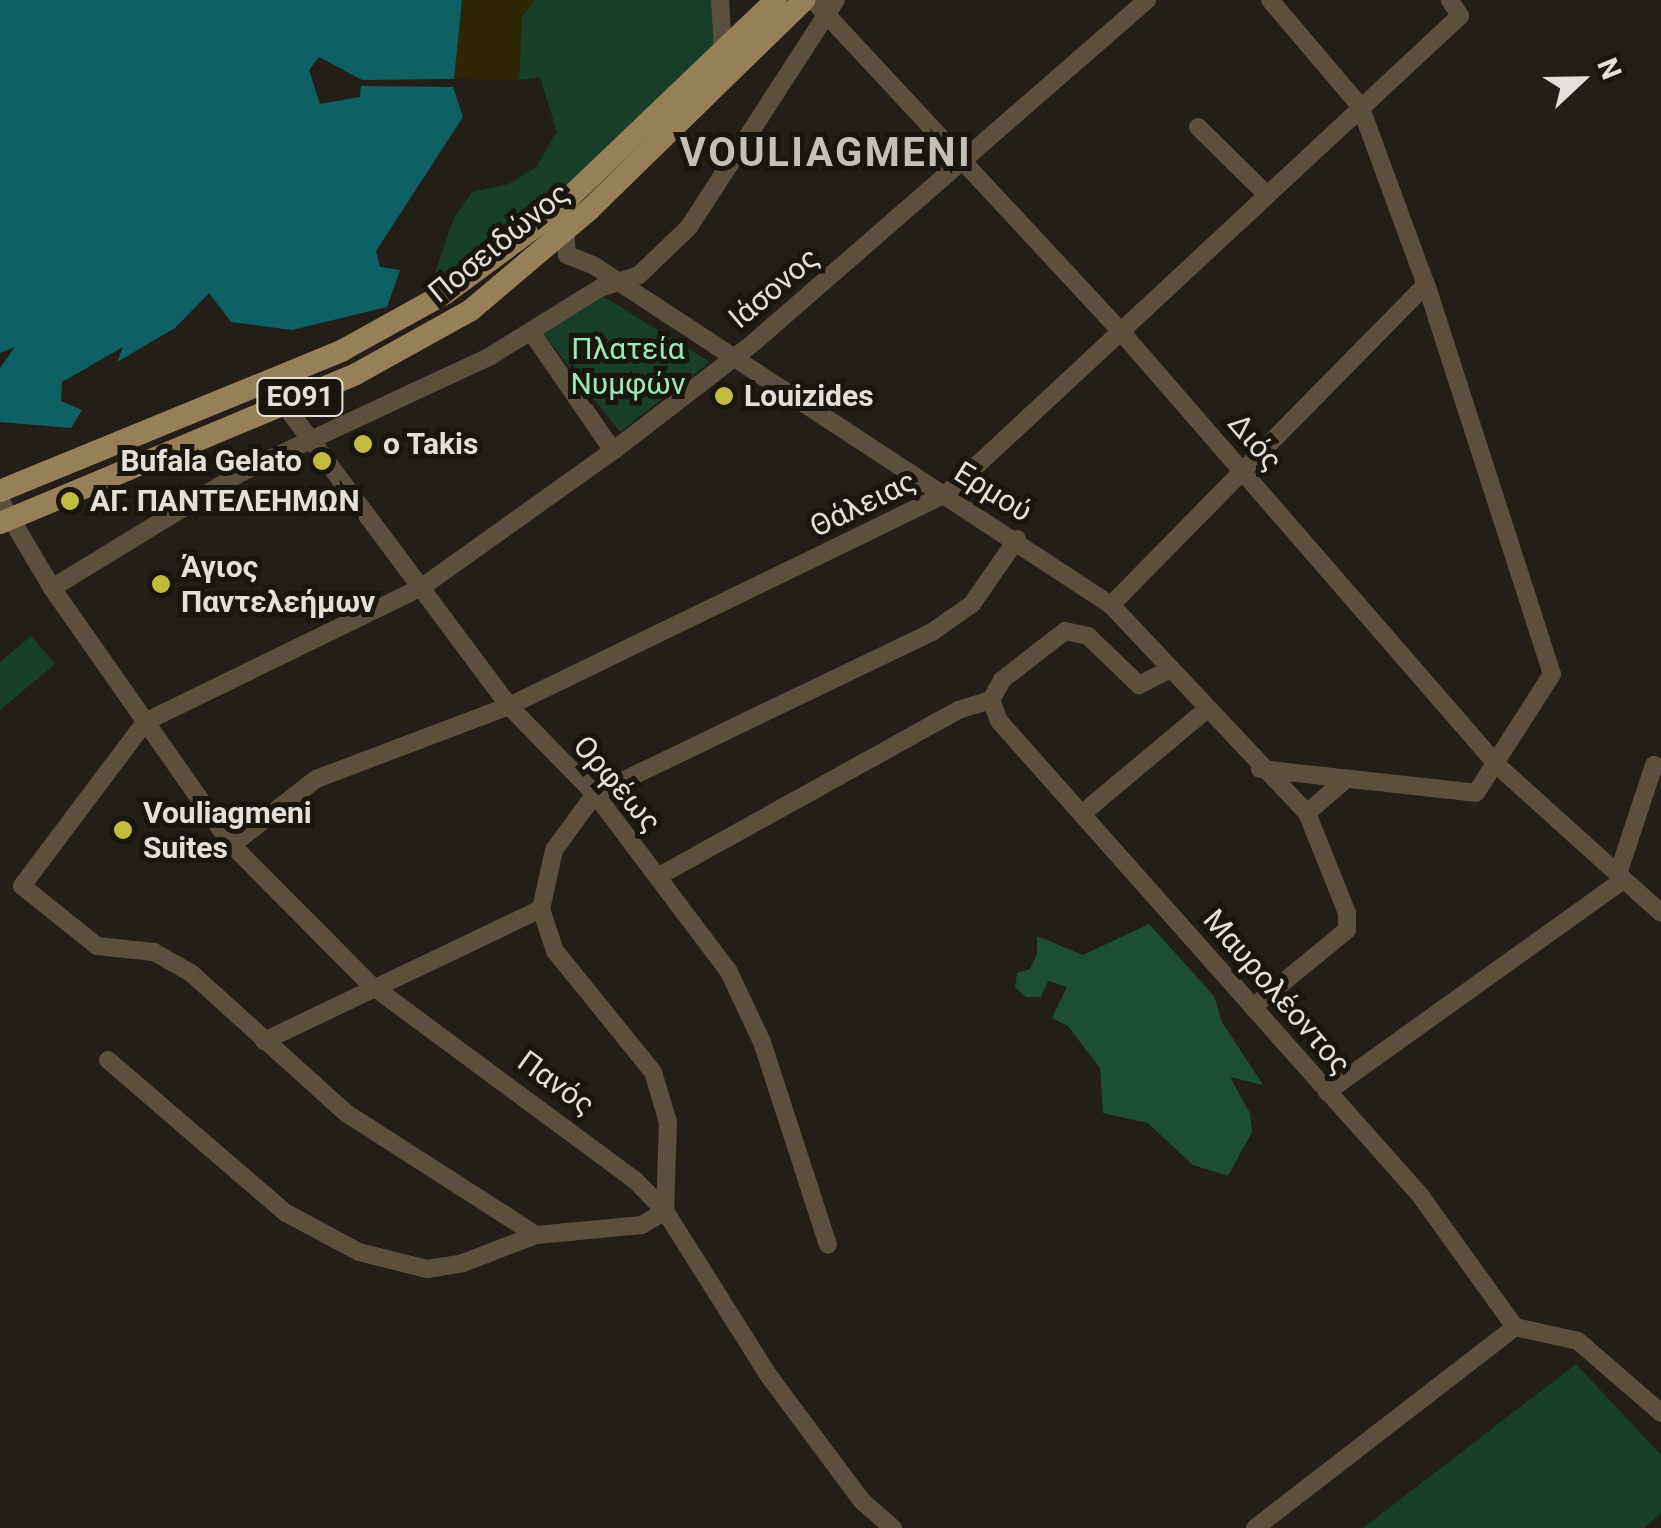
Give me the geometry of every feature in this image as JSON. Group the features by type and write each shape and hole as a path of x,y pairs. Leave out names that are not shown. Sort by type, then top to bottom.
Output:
{"main road":[{"name":"Ποσειδώνος","path":"0,492 379,332 558,223 723,49 776,0"},
{"name":"Ποσειδώνος","path":"3,513 356,374 456,320 804,0"}],"street":[{"path":"720,0 723,49"},
{"name":"Διός","path":"813,0 833,9 961,162 1244,471 1498,766 1661,913"},
{"name":"Ιάσονος","path":"145,722 422,587 613,451 961,162 1148,0"},
{"path":"1260,770 1466,796 1476,793 1498,766 1552,674 1426,285 1360,106 1270,0"},
{"name":"Θάλειας","path":"232,845 316,779 510,706 946,494 1122,334 1360,106 1455,8"},
{"path":"52,588 242,472 532,334 639,275 689,227 833,9"},
{"path":"1198,126 1266,194"},
{"name":"Ερμού","path":"558,223 584,262 726,357 1017,539 1111,605 1260,770 1307,813"},
{"path":"1111,605 1426,285"},
{"path":"532,334 613,451"},
{"name":"Ορφέως","path":"284,404 510,706 595,794 747,1004 828,1244"},
{"name":"Ποσειδώνος","path":"3,513 145,722"},
{"path":"108,1060 286,1213 359,1252 428,1269 463,1263 536,1235 642,1224 664,1211 668,1122 653,1072 576,982 555,951 541,910 554,850 595,794 932,632 972,604 1017,539"},
{"path":"658,876 958,710 990,700 1002,680 1065,631 1088,636 1139,685 1171,669"},
{"name":"Μαυρολέοντος","path":"990,700 999,721 1084,812 1433,1210 1515,1327"},
{"path":"1084,812 1206,710"},
{"path":"145,722 22,886 97,946 154,952 191,973 346,1113 536,1235"},
{"name":"Πανός","path":"145,722 232,845 371,986 576,1130 664,1211 769,1376 862,1500 893,1528"},
{"path":"1326,1092 1620,877 1654,766"},
{"path":"1253,1007 1347,930 1347,913 1307,813 1344,781"},
{"path":"264,1041 371,986 541,910"},
{"path":"1255,1528 1515,1327 1578,1341 1661,1412"}],"green space":[{"path":"535,0 713,0 716,44 555,199 428,293 454,218 472,192 509,184 536,167 557,132 540,77 519,80 522,15"},
{"name":"Πλατεία Νυμφών","path":"604,297 710,362 620,432 543,333"},
{"path":"31,636 55,664 0,710 0,662"},
{"path":"1149,924 1214,996 1222,1022 1263,1085 1230,1077 1250,1113 1252,1132 1228,1176 1193,1165 1148,1123 1103,1113 1100,1068 1068,1026 1052,1018 1067,987 1048,981 1041,997 1026,997 1015,987 1017,973 1030,969 1037,954 1037,936 1083,955"},
{"path":"1576,1364 1661,1455 1661,1513 1644,1528 1363,1528"}],"sand":[{"path":"462,0 535,0 522,16 519,80 454,79"}],"water":[{"path":"0,0 462,0 454,79 362,80 319,57 309,70 320,104 360,97 361,86 453,87 463,117 376,251 380,267 400,270 387,307 292,330 231,322 209,293 175,328 117,362 123,347 62,382 61,401 82,410 71,428 0,422 0,368 15,347 0,353"}],"place":[{"name":"Louizides","path":"724,396"},
{"name":"o Takis","path":"363,444"},
{"name":"Bufala Gelato","path":"322,461"},
{"name":"ΑΓ. ΠΑΝΤΕΛΕΗΜΩΝ","path":"70,501"},
{"name":"Άγιος Παντελεήμων","path":"161,584"},
{"name":"Vouliagmeni Suites","path":"123,830"}],"district":[{"name":"VOULIAGMENI","path":"826,153"}]}
